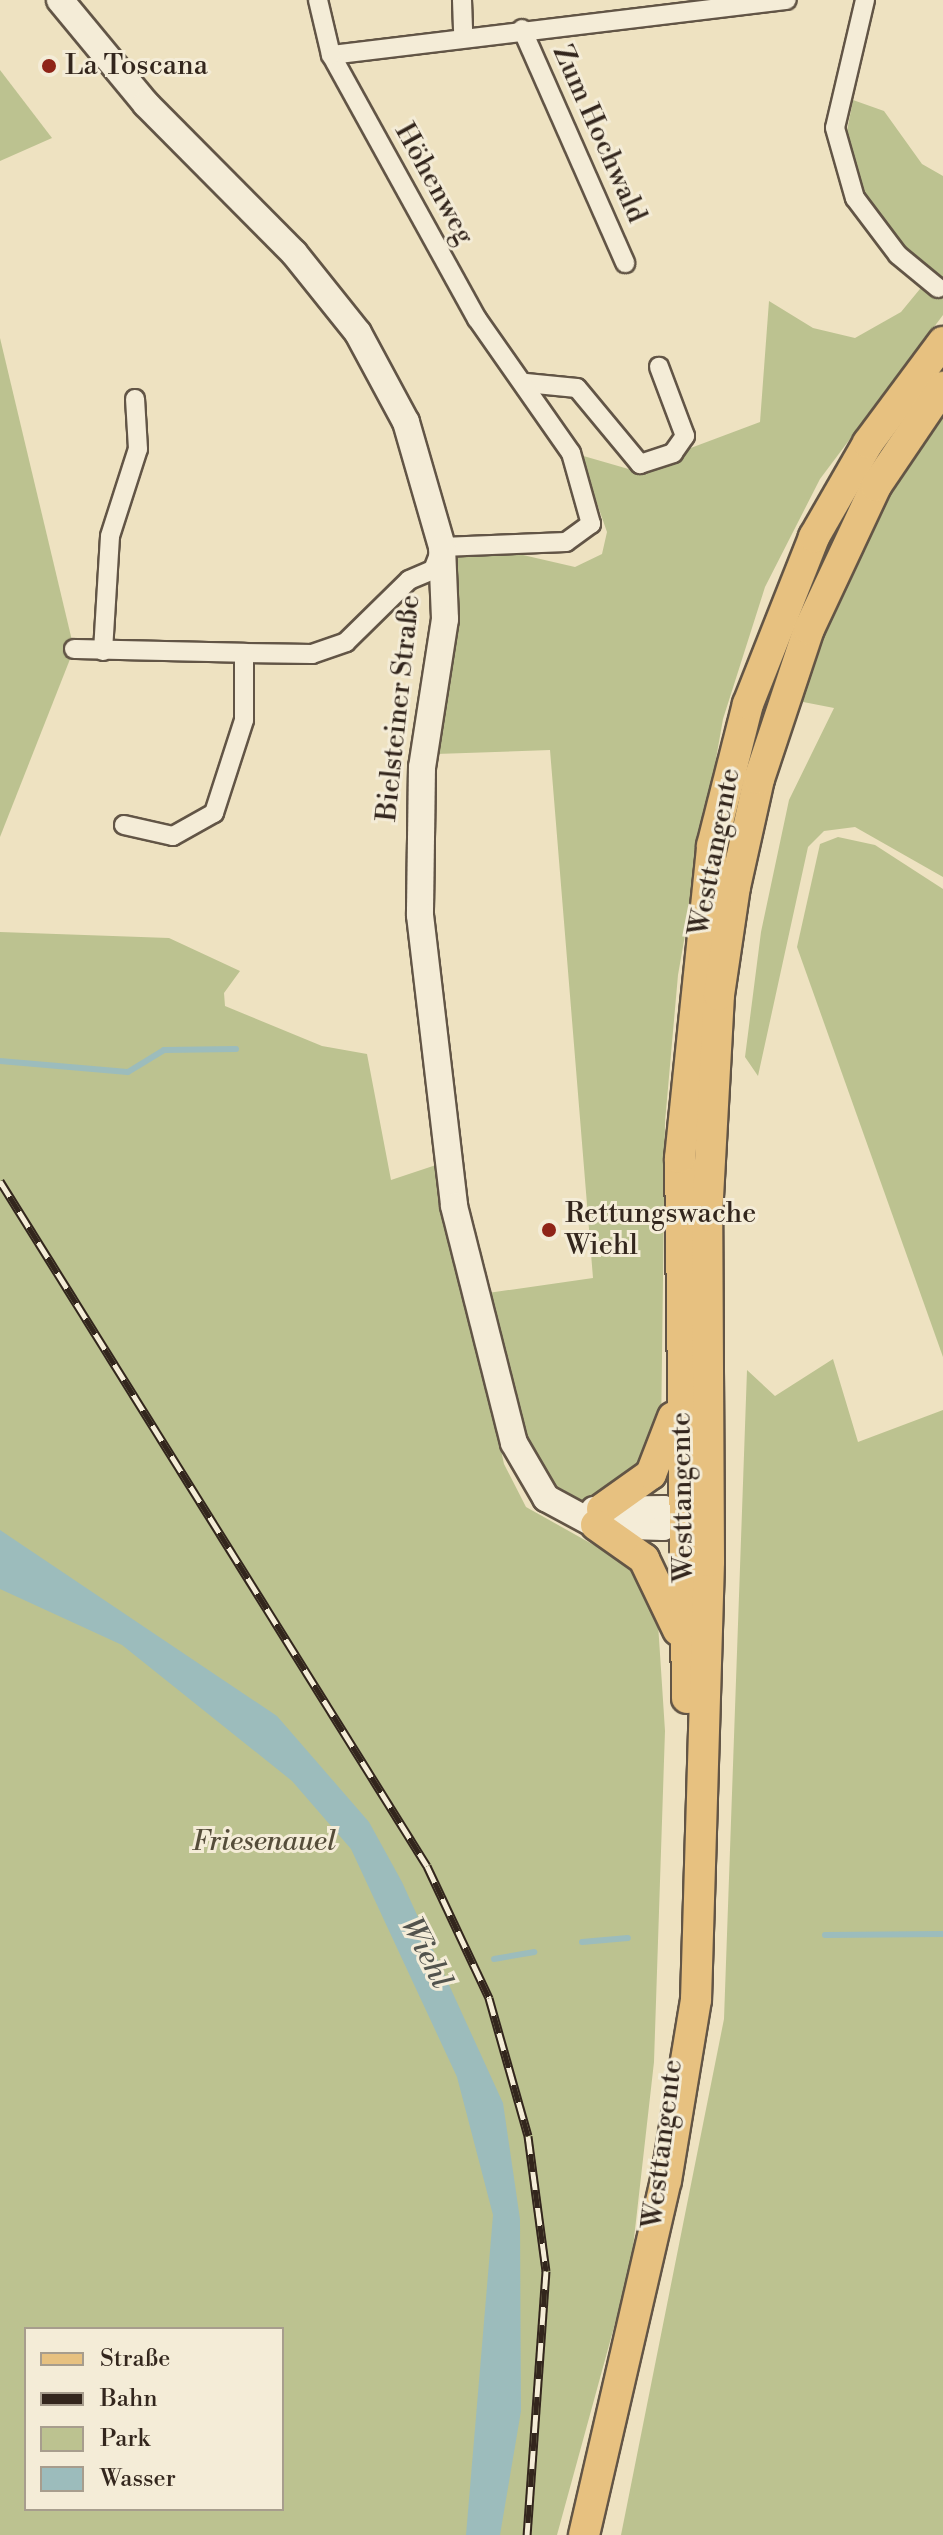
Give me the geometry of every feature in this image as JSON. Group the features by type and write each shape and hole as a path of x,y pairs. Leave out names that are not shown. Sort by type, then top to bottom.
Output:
{"main road":[{"name":"Bielsteiner Straße","path":"60,0 146,104 294,253 358,333 406,422 442,547 445,619 418,843 449,1120 471,1208 468,1248 514,1443 535,1487 566,1510 599,1517"},
{"name":"Westtangente","path":"652,2242 682,1946 687,1663 681,1388 686,1063 705,889 728,775 767,647 814,537 868,443 943,342"},
{"name":"Westtangente","path":"652,2242 697,1985 709,1561 715,1050 746,833 774,729 830,580 876,486 943,387"},
{"path":"599,1517 651,1474 681,1388"},
{"path":"599,1517 658,1528 684,1518 708,1487"},
{"path":"599,1517 653,1570 687,1663"},
{"path":"684,1518 709,1561"},
{"path":"584,2535 652,2242"}],"street":[{"name":"Höhenweg","path":"318,0 331,55 477,319 526,383 571,453 591,524 566,542 442,547"},
{"path":"462,0 463,36"},
{"name":"Zum Hochwald","path":"331,55 463,36 787,0"},
{"path":"865,0 835,128 855,198 898,255 938,288"},
{"name":"Zum Hochwald","path":"522,29 625,263"},
{"path":"526,383 577,388 640,464 673,453 685,436 659,367"},
{"path":"103,651 110,536 138,449 135,399"},
{"path":"74,649 312,654 346,642 409,580 433,570 442,547"},
{"path":"124,825 173,836 214,813 244,720 244,653"}],"green space":[{"path":"0,70 52,138 0,161"},
{"path":"853,100 884,111 922,164 943,176 943,315 820,479 765,587 723,719 678,975 665,1122 661,1436 649,1461 597,1500 583,1501 539,1476 521,1434 488,1293 593,1278 550,750 436,754 455,558 461,551 510,552 575,567 602,554 607,532 580,455 632,470 760,422 769,301 813,328 855,338 901,312 929,278 860,206 846,136"},
{"path":"0,338 74,649 0,837"},
{"path":"943,408 943,877 855,827 824,831 808,847 758,1076 745,1057 761,932 789,800 834,708 793,700 881,502"},
{"path":"838,837 875,845 943,889 943,1357 797,947 820,844"},
{"name":"Friesenauel","path":"0,932 169,938 240,971 224,993 225,1006 322,1046 367,1054 391,1180 439,1164 504,1464 526,1507 633,1567 657,1608 665,1731 654,2062 631,2265 557,2535 0,2535"},
{"path":"833,1359 858,1442 943,1410 943,2535 621,2535 724,2019 747,1370 775,1396"}],"water":[{"name":"Wiehl","path":"0,1530 277,1716 369,1822 402,1882 503,2103 520,2219 521,2411 500,2535 466,2535 493,2215 457,2077 351,1849 292,1781 122,1645 0,1589"}],"waterway":[{"path":"0,1061 128,1072 164,1050 236,1049"},
{"path":"825,1935 943,1934"},
{"path":"582,1942 628,1938"},
{"path":"494,1959 534,1952"}],"railway":[{"path":"0,1181 427,1866 489,1998 528,2136 546,2271 527,2535"}],"place":[{"name":"La Toscana","path":"49,66"},
{"name":"Rettungswache Wiehl","path":"549,1230"}]}
